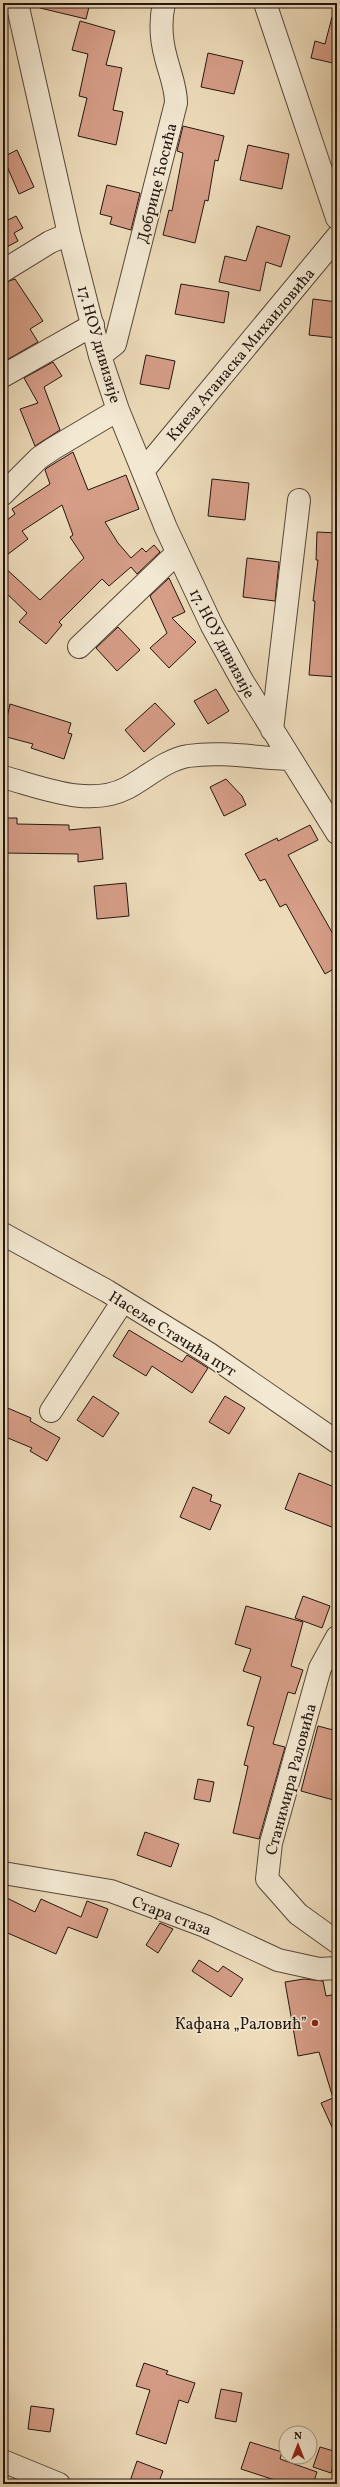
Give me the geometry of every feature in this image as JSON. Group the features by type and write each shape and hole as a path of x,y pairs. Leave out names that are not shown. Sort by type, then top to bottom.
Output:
{"street":[{"name":"17. НОУ дивизије","path":"17,3 69,234 100,356 118,410 177,553 212,626 272,730 337,833"},
{"name":"Добрице Ћосића","path":"100,356 115,344 176,103 174,83 163,46 161,20 164,3"},
{"path":"265,3 337,218"},
{"path":"3,271 50,242 69,234"},
{"name":"Кнеза Атанаска Михаиловића","path":"143,471 337,237"},
{"path":"3,376 93,325"},
{"path":"3,494 39,458 118,410"},
{"name":"17. НОУ дивизије","path":"272,730 299,500"},
{"path":"79,647 177,553"},
{"path":"3,777 80,796 102,797 127,788 164,765 187,756 214,754 291,760"},
{"name":"Насеље Стачића пут","path":"3,1234 123,1301 208,1353 337,1442"},
{"path":"51,1411 123,1301"},
{"name":"Станимира Раловића","path":"337,1637 320,1668 271,1843 267,1879 298,1914 337,1942"},
{"name":"Стара стаза","path":"3,1873 111,1891 205,1926 278,1960 319,1969 337,1968"},
{"path":"3,2461 59,2484"}],"building":[{"path":"41,3 90,3 86,19 40,8"},
{"path":"332,17 337,18 337,64 311,58 315,41 325,44"},
{"path":"80,21 115,31 106,65 122,68 113,110 123,112 116,145 78,136 87,98 79,96 88,54 72,50"},
{"path":"208,53 243,61 234,94 201,87"},
{"path":"183,126 224,136 218,161 215,160 208,201 205,200 195,243 163,235 169,210 172,211 183,153 177,151"},
{"path":"248,145 289,154 282,189 240,180"},
{"path":"17,150 34,187 19,194 3,157"},
{"path":"107,185 140,193 131,230 110,224 112,217 100,214"},
{"path":"3,211 8,220 16,216 23,228 14,233 18,241 3,249"},
{"path":"257,226 290,236 281,267 266,262 260,291 219,282 225,256 246,261"},
{"path":"15,279 43,321 30,329 38,342 3,362 3,323 8,320 3,311 3,283"},
{"path":"181,284 229,292 224,323 175,314"},
{"path":"313,299 337,302 337,338 309,335"},
{"path":"146,355 175,361 169,389 140,384"},
{"path":"53,362 62,376 44,387 60,430 35,446 20,409 38,403 24,378"},
{"path":"73,452 88,490 126,475 139,509 105,522 118,543 131,558 142,548 146,552 154,545 160,552 137,574 131,567 109,586 102,579 59,622 62,625 46,644 19,622 27,613 3,590 3,566 40,600 84,558 70,537 73,535 62,505 22,531 28,539 3,558 3,523 15,514 12,509 50,484 45,470"},
{"path":"212,479 249,483 245,520 208,516"},
{"path":"317,532 337,533 337,677 309,675 315,601 313,601 318,560 316,560"},
{"path":"247,558 279,562 275,601 243,597"},
{"path":"169,578 185,612 172,618 196,642 169,668 150,648 167,633 150,596"},
{"path":"118,627 140,650 117,671 96,648"},
{"path":"216,689 229,711 208,724 194,701"},
{"path":"155,703 175,724 144,752 125,730"},
{"path":"10,704 71,723 68,733 72,734 64,759 31,748 33,744 3,736"},
{"path":"226,779 242,796 246,805 224,816 210,787"},
{"path":"3,818 17,818 17,824 69,825 69,830 100,827 103,859 78,862 78,854 3,853"},
{"path":"310,825 318,840 288,855 337,941 337,967 325,974 286,904 280,907 265,879 260,881 245,854 277,838 278,841"},
{"path":"126,883 129,916 97,919 94,886"},
{"path":"129,1330 182,1362 187,1355 208,1368 192,1393 152,1366 146,1376 113,1356"},
{"path":"93,1396 119,1413 103,1437 77,1420"},
{"path":"225,1396 245,1408 229,1434 209,1422"},
{"path":"3,1406 31,1418 30,1421 60,1438 47,1461 30,1451 32,1448 3,1436"},
{"path":"299,1473 337,1488 337,1529 285,1509"},
{"path":"193,1487 212,1495 210,1501 221,1505 210,1530 180,1517"},
{"path":"303,1596 330,1606 322,1628 295,1618"},
{"path":"246,1606 303,1622 291,1666 303,1670 295,1694 288,1692 273,1744 285,1747 259,1839 233,1833 248,1766 244,1765 254,1727 247,1725 261,1677 243,1671 251,1649 235,1644"},
{"path":"318,1726 337,1731 337,1801 301,1791"},
{"path":"198,1779 214,1782 210,1802 194,1799"},
{"path":"145,1832 179,1844 171,1867 137,1855"},
{"path":"3,1896 35,1912 41,1899 81,1917 87,1901 108,1909 97,1938 68,1927 56,1954 3,1931"},
{"path":"160,1923 173,1929 158,1953 146,1945"},
{"path":"199,1960 218,1972 223,1966 243,1979 231,1997 192,1971"},
{"name":"Кафана „Раловић”","path":"304,1979 323,1981 326,1996 337,1994 337,2138 321,2103 333,2098 319,2052 298,2056 285,1982"},
{"path":"144,2363 168,2371 166,2374 195,2383 188,2403 179,2400 166,2444 136,2434 150,2390 136,2386"},
{"path":"221,2389 242,2393 236,2422 215,2418"},
{"path":"31,2406 54,2409 50,2432 28,2429"},
{"path":"250,2442 278,2451 278,2465 297,2465 317,2472 313,2484 287,2484 241,2469"},
{"path":"320,2447 337,2452 331,2473 313,2467 314,2465 318,2465 318,2453"},
{"path":"137,2461 163,2471 158,2484 129,2484"}],"place":[{"name":"Кафана „Раловић”","path":"315,2023"}]}
